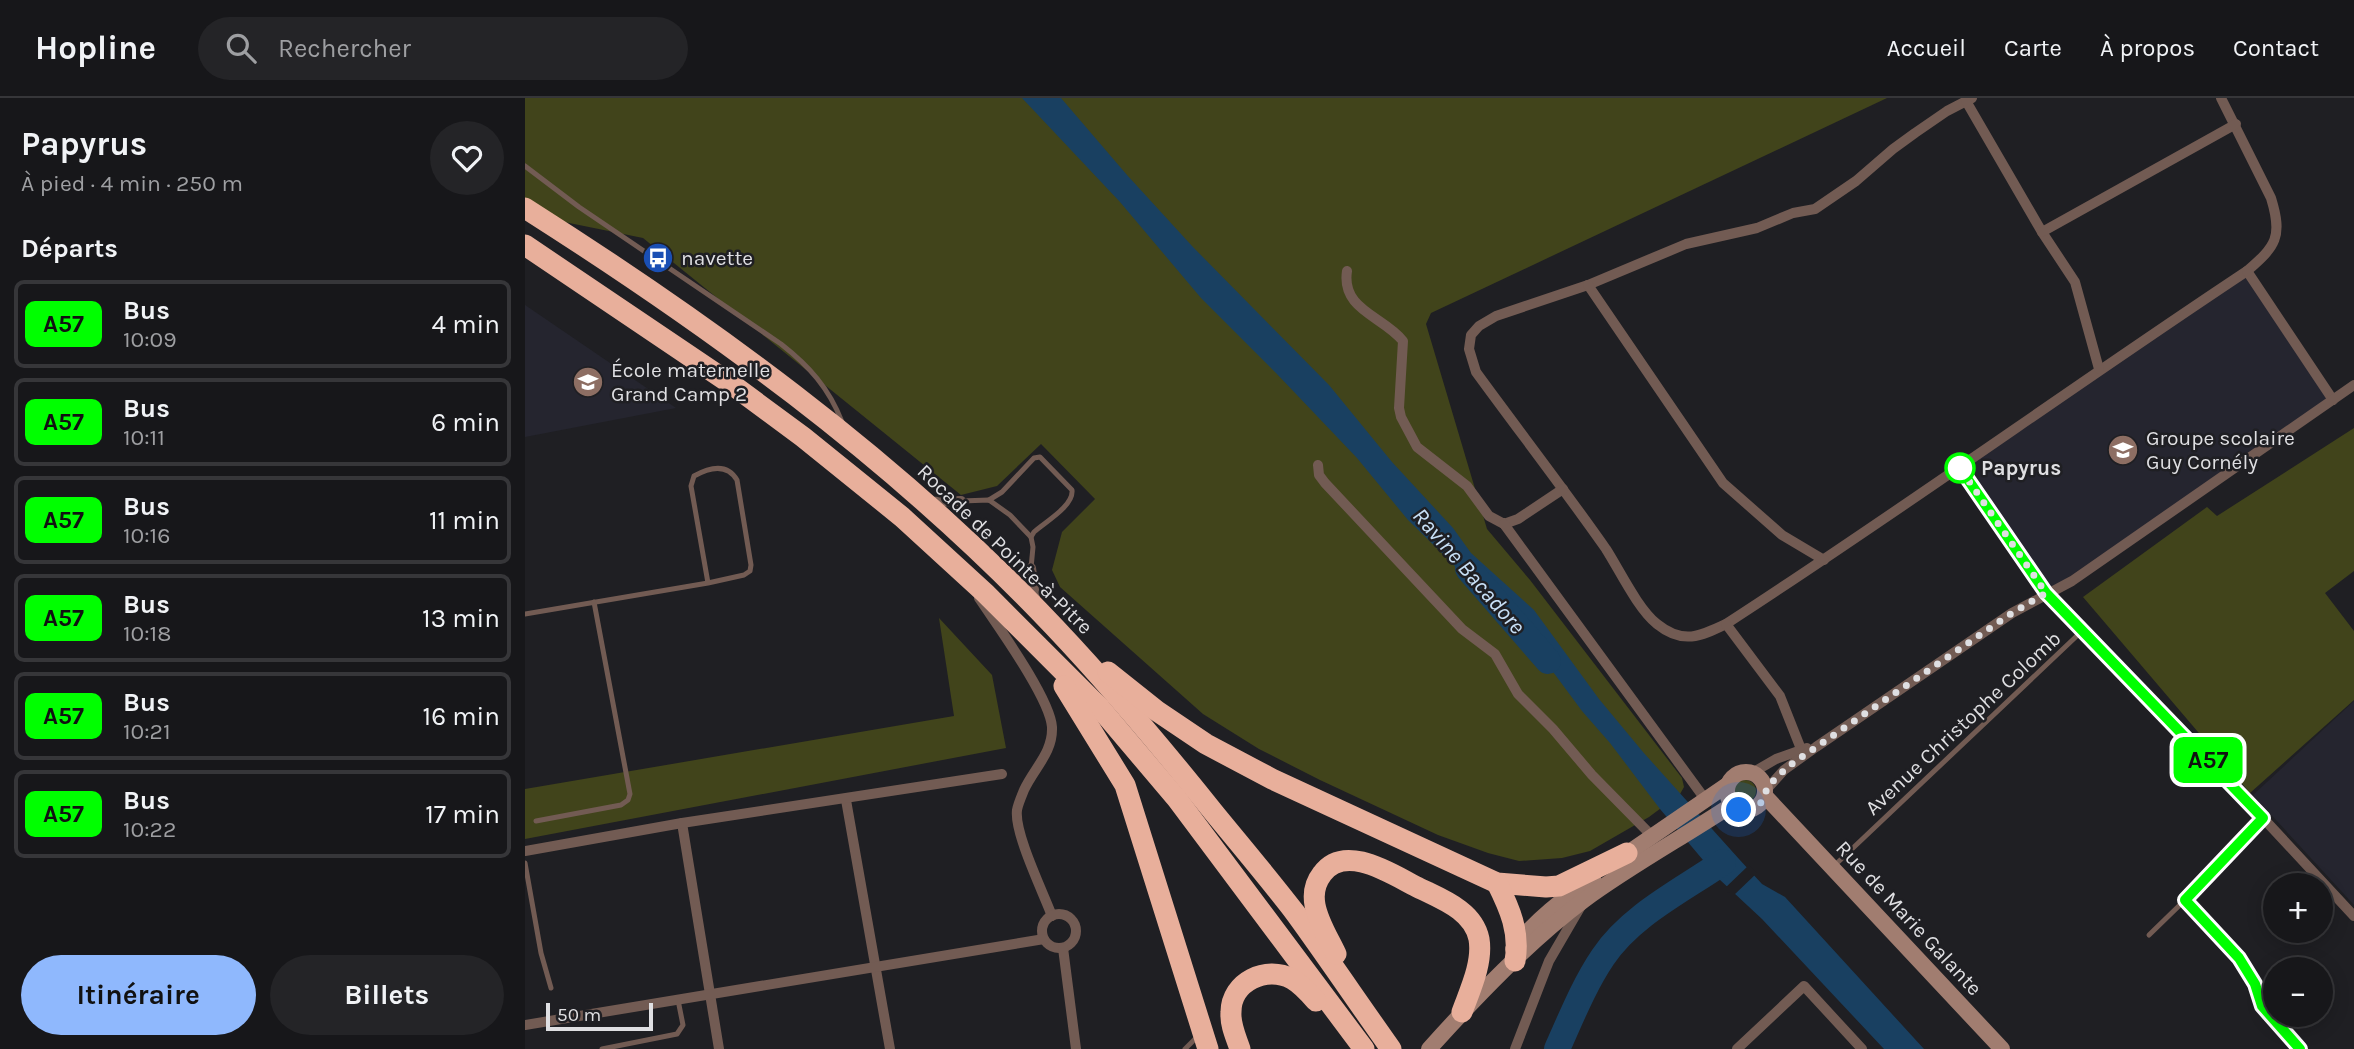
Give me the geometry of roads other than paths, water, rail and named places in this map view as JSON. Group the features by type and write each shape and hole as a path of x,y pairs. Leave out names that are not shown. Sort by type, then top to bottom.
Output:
{"highway":[{"path":"525,192 604,258"},
{"name":"Rocade de Pointe-à-Pitre","path":"525,208 604,258 748,358 847,436 1036,607 1162,749 1295,913 1385,1041"},
{"path":"525,247 734,386 803,437 902,517 959,570 1100,708 1177,799 1359,1043"},
{"path":"1061,633 1157,712 1206,744 1284,785 1497,883 1559,886 1627,853"},
{"path":"1033,641 1080,709 1125,785 1205,1040"},
{"path":"1385,1041 1336,954 1315,907 1317,882 1333,864 1356,861 1371,864 1446,902 1468,918 1478,937 1479,957 1462,1012"},
{"path":"1497,883 1510,909 1516,952"},
{"path":"1240,1049 1233,1028 1232,1002 1246,981 1259,975 1282,975 1292,979 1318,1002 1336,1024 1359,1043"}],"main road":[{"path":"1429,1049 1556,904 1716,792 1734,776 1739,773 1752,773"},
{"name":"Rue de Marie Galante","path":"1752,773 1763,781 1765,793 1784,815 2002,1049"},
{"path":"1716,792 1727,797 1729,808"},
{"path":"1753,810 1762,803 1765,793"},
{"path":"1516,952 1584,901 1729,808 1784,815"}],"street":[{"path":"2099,369 2075,282 2042,232 1969,99 1915,133 1856,181 1815,209 1793,213 1757,228 1686,244 1588,285 1496,316 1479,326 1471,335 1469,349 1476,372 1563,489 1657,624 1679,636 1697,637 1726,624 1824,560 2099,369 2247,271 2266,255 2277,238 2271,198 2221,98"},
{"path":"2042,232 2236,124"},
{"path":"1347,271 1345,285 1358,306 1403,341 1399,408 1416,447 1467,486 1489,516 1504,524 1716,792"},
{"path":"2247,271 2333,400"},
{"path":"1588,285 1723,483 1782,535 1824,560"},
{"path":"1765,793 1793,763 2012,613 2072,581 2354,386"},
{"path":"1318,465 1319,475 1325,483 1462,628 1495,654 1518,694 1658,831"},
{"path":"1960,468 2046,593 2354,916"},
{"path":"1504,524 1518,519 1563,489"},
{"path":"923,502 961,501"},
{"path":"1031,568 1036,607"},
{"path":"959,570 1010,643 1049,714 1052,726 1049,747 1024,791 1017,811 1023,840 1052,916"},
{"path":"1726,624 1780,696 1801,749"},
{"path":"1752,773 1801,749 1817,747"},
{"path":"525,851 682,823 1002,774"},
{"path":"846,800 890,1049"},
{"path":"2263,818 2185,900 2239,958 2255,984 2262,1006 2300,1049"},
{"path":"682,823 719,1049"},
{"path":"1515,1049 1549,961 1584,901"},
{"path":"1058,914 1068,917 1076,927 1074,940 1063,948 1050,946 1044,939 1043,926 1052,916 1058,914"},
{"path":"525,1025 1044,939"},
{"path":"1063,948 1076,1049"},
{"path":"1737,1049 1804,986 1862,1049"}],"lane":[{"path":"525,166 579,207 798,357 828,392 847,436"},
{"path":"961,501 989,500 1002,492 1034,458 1040,457 1072,490 1073,496 1069,503 1031,537"},
{"path":"525,614 708,583 744,575 750,571 737,480 732,472 722,468 694,476 691,486 708,583"},
{"path":"989,500 1010,515 1031,537 1031,568"},
{"path":"536,821 621,805 628,800 630,794 594,602"},
{"name":"Avenue Christophe Colomb","path":"1833,867 2083,631"},
{"path":"525,863 541,953 551,988"},
{"path":"2150,934 2185,900"},
{"path":"602,1049 677,1034 683,1025 678,1000"},
{"path":"1185,1049 1205,1040"}],"water":[{"path":"1022,98 1061,98 1192,246 1329,385 1392,462 1453,528 1471,553 1534,610 1599,699 1739,859 1762,884 1785,897 1924,1049 1884,1049 1762,919 1719,879 1660,809 1525,634 1492,596 1481,596 1408,520 1357,458 1201,298 1120,202"}],"waterway":[{"name":"Ravine Bacadore","path":"1468,569 1548,661"},
{"path":"1557,1049 1590,979 1615,942 1659,904 1723,862"}],"place":[{"name":"navette","path":"658,258"},
{"name":"École maternelle Grand Camp 2","path":"588,382"},
{"name":"Groupe scolaire Guy Cornély","path":"2123,450"},
{"name":"Papyrus","path":"1960,468"}]}
